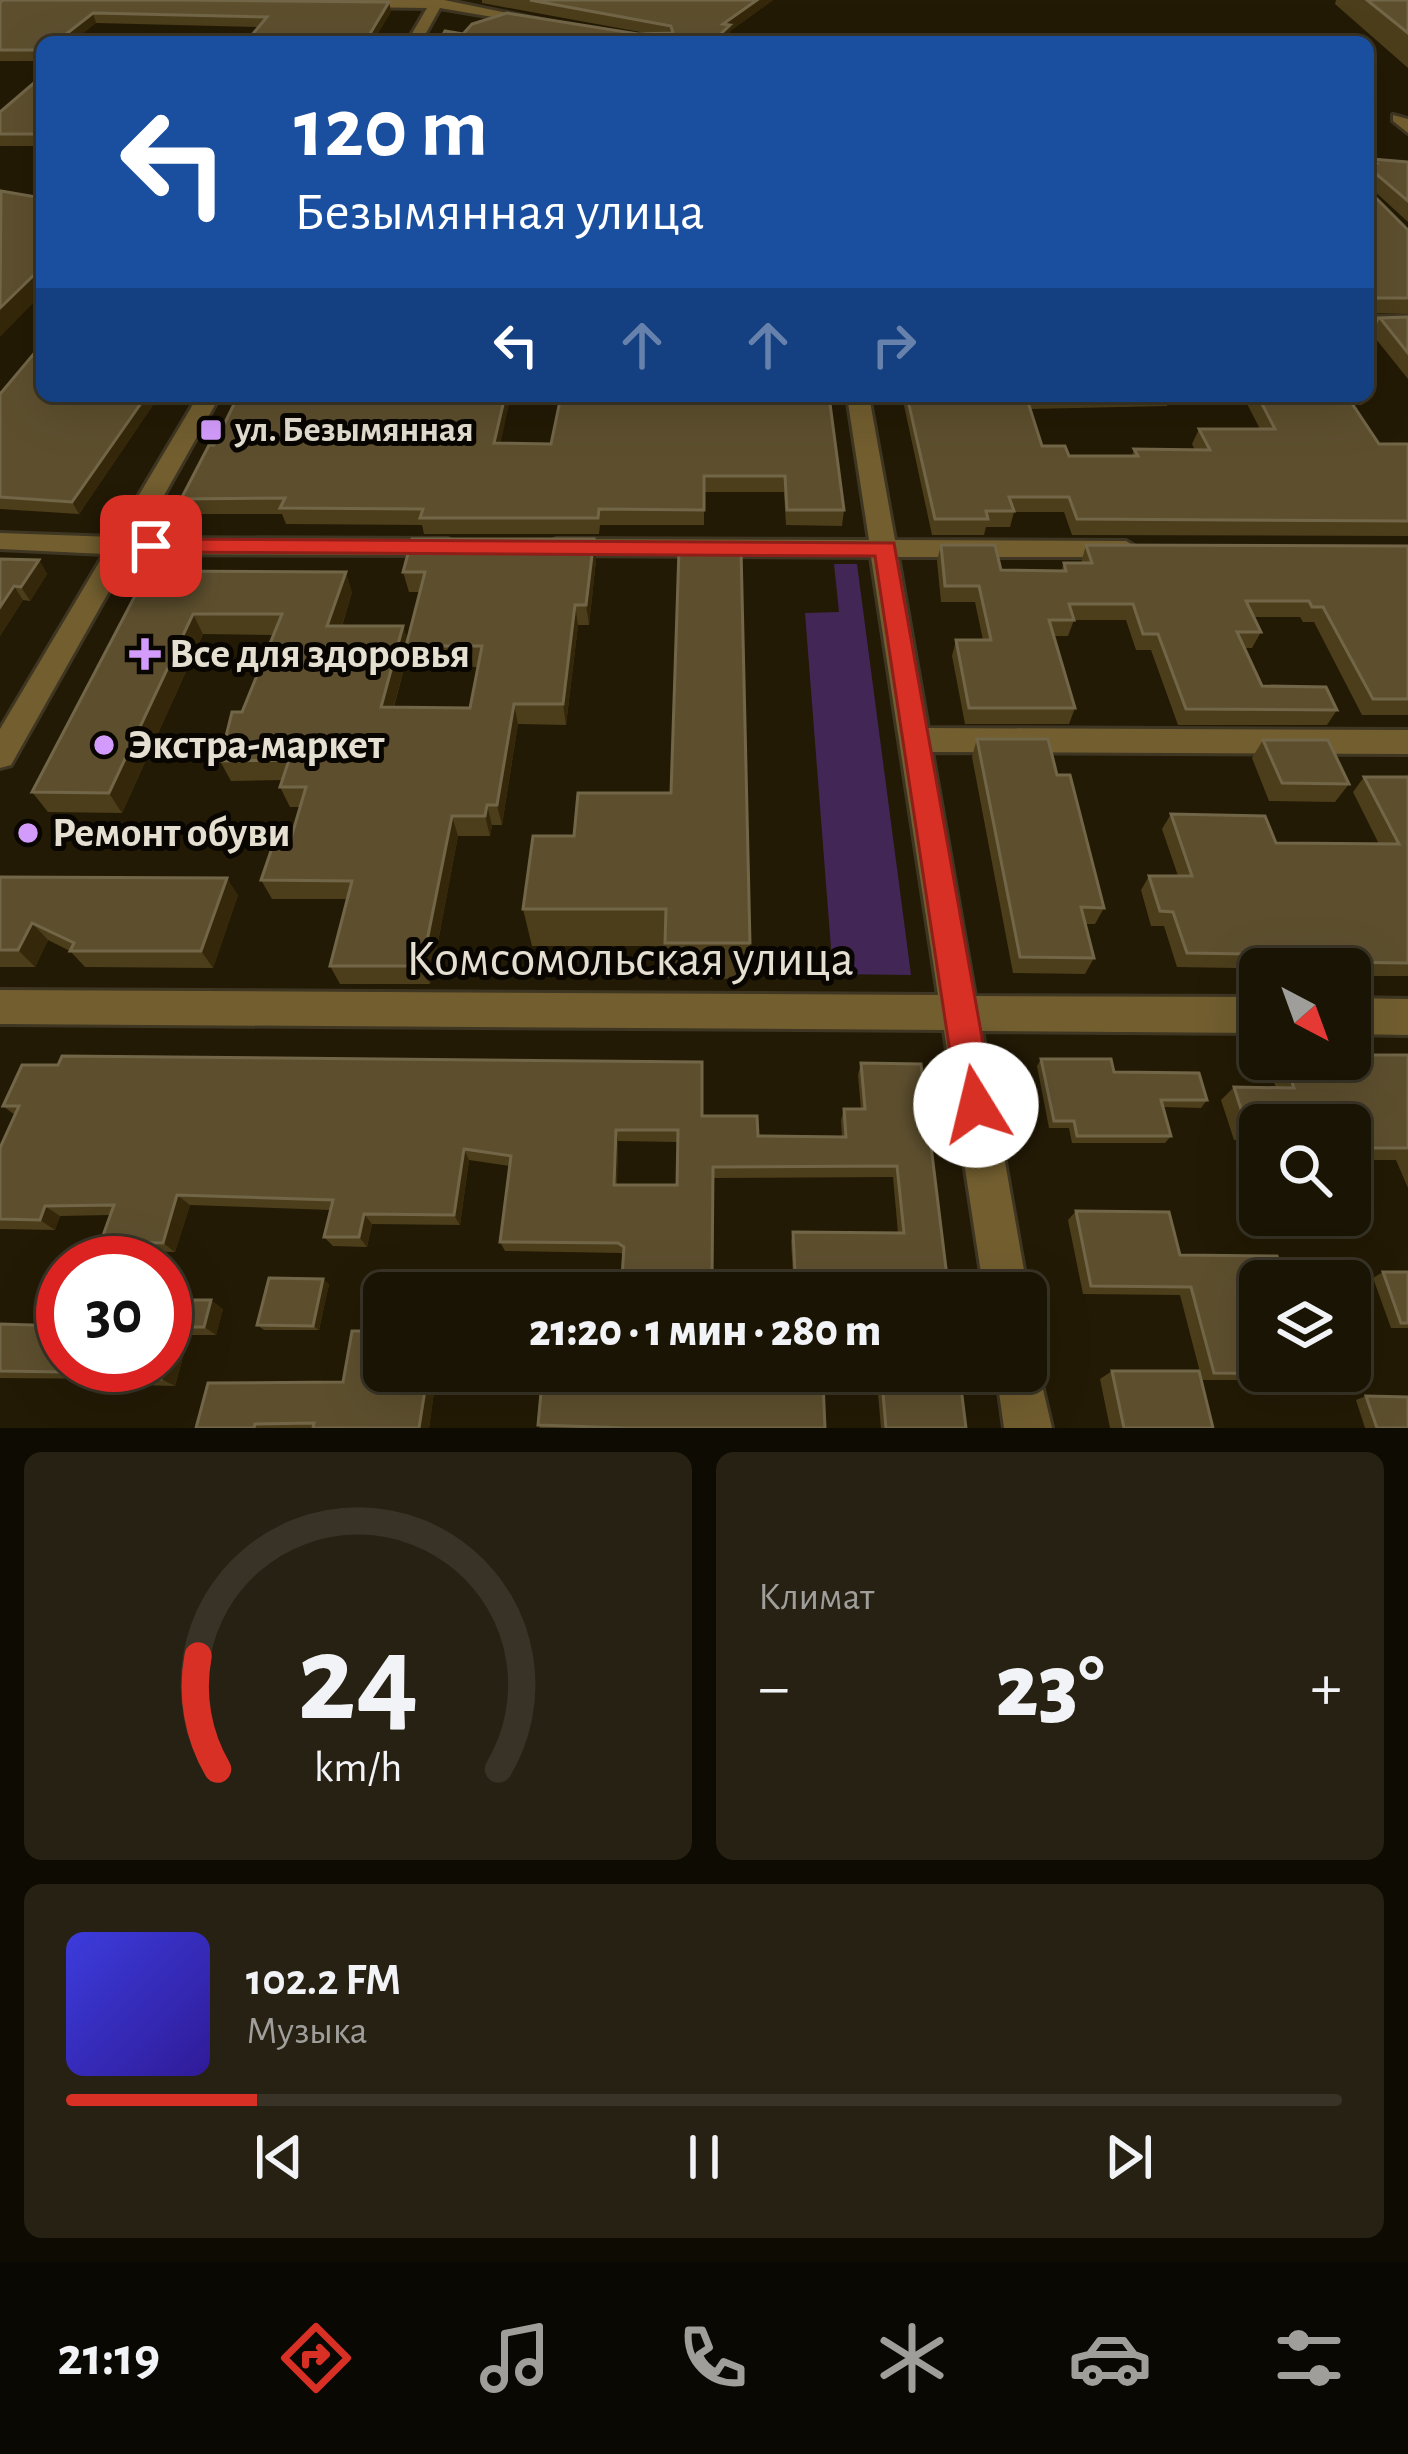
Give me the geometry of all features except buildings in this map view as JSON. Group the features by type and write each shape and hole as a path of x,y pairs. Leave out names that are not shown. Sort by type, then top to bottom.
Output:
{"street":[{"path":"334,3 437,2 554,23"},
{"path":"418,36 437,2"},
{"path":"466,28 511,16"},
{"path":"423,27 440,28"},
{"path":"1408,118 1397,118 1408,128"},
{"path":"1374,323 1408,323"},
{"path":"0,756 206,402"},
{"path":"859,402 1003,1272"},
{"path":"0,541 480,547"},
{"path":"525,547 1147,549"},
{"path":"916,740 1408,742"},
{"name":"Комсомольская улица","path":"0,1007 1239,1015"},
{"path":"1371,1016 1408,1017"},
{"path":"1022,1392 1028,1428"}],"shaded area":[{"path":"834,564 857,564 911,975 833,974 805,613 839,612"}],"place":[{"name":"ул. Безымянная","path":"211,430"},
{"name":"Все для здоровья","path":"145,654"},
{"name":"Экстра-маркет","path":"104,745"},
{"name":"Ремонт обуви","path":"28,833"}],"route":[{"path":"151,546 886,548 976,1105"}]}
